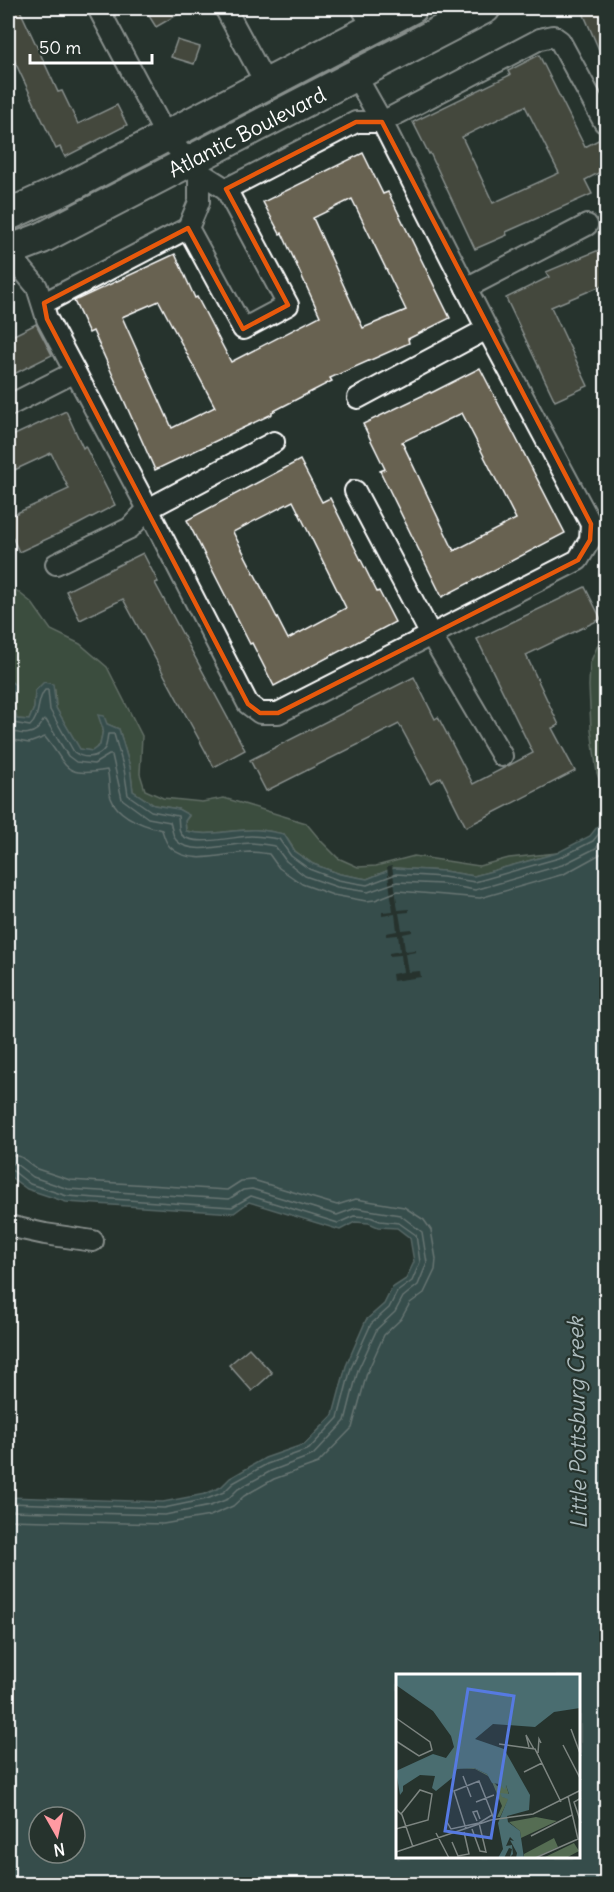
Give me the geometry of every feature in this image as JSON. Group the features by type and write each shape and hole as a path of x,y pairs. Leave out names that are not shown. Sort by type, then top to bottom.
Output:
{"main road":[{"name":"Atlantic Boulevard","path":"8,215 65,189 266,84 367,18 412,8"},
{"name":"Atlantic Boulevard","path":"8,251 42,238 194,167 356,76 485,8"}],"street":[{"path":"98,8 166,136 194,167 226,189 288,305 243,328 188,228"},
{"path":"225,8 266,84"},
{"path":"226,189 356,122 382,122 540,39 553,36 560,41 604,122"},
{"path":"8,251 37,287 44,303 47,319 248,704 260,713 278,714 578,560 585,552 590,540 591,524 356,76"},
{"path":"44,303 188,228 199,202 194,167"},
{"path":"466,288 587,225"},
{"path":"358,398 488,329"},
{"path":"8,406 75,372"},
{"path":"56,564 130,528 148,509 274,442"},
{"path":"355,491 431,634 502,756"},
{"path":"8,1226 93,1241"}],"highlighted area":[{"path":"356,122 382,122 591,524 590,540 578,560 278,713 260,713 248,704 47,319 44,303 188,228 243,329 288,305 226,189"}],"green space":[{"path":"8,584 32,603 51,630 80,644 107,667 142,736 140,774 145,790 163,798 202,802 224,798 306,823 338,858 358,867 376,866 414,856 479,866 509,858 557,853 474,876 444,871 394,868 367,879 340,874 313,864 295,851 284,834 258,830 210,833 186,831 185,821 189,816 178,809 154,805 133,791 130,767 119,729 107,724 99,716 103,729 100,745 92,751 79,749 56,708 55,690 35,691 34,708 29,720 17,719 13,702 15,685 8,679 8,644 10,641"},
{"path":"606,627 606,799 597,773 591,729 589,686 590,663"}],"water":[{"name":"Little Pottsburg Creek","path":"8,679 15,685 13,702 17,719 29,720 34,708 35,691 44,682 53,684 56,708 80,749 92,751 100,745 103,729 98,715 104,716 107,724 119,729 130,767 133,791 154,805 178,809 189,815 185,821 186,831 210,833 258,830 284,834 295,852 313,864 340,874 367,879 394,868 444,871 474,876 557,853 590,836 606,816 606,1884 8,1884 8,1497 163,1502 205,1494 221,1487 230,1478 265,1458 305,1444 333,1415 346,1366 366,1320 384,1304 392,1288 406,1279 414,1262 410,1238 397,1228 355,1222 340,1230 249,1202 234,1213 66,1202 27,1189 8,1175"}],"pier":[{"path":"392,866 398,910 409,909 409,912 399,913 402,930 412,929 412,932 403,934 405,951 416,950 416,952 405,954 408,972 420,971 421,977 393,981 392,974 403,972 401,955 389,956 389,953 400,951 398,935 386,936 386,933 397,931 395,914 382,916 382,912 393,911 387,867"}],"building":[{"path":"8,8 19,8 58,92 62,91 78,124 117,105 127,125 65,157 60,147 56,149 8,47"},
{"path":"144,8 189,8 156,27"},
{"path":"581,8 606,8 606,66"},
{"path":"177,40 200,47 194,64 171,57"},
{"path":"539,55 585,147 606,136 606,169 585,180 592,194 506,232 507,235 475,249 413,122 510,75 508,71","holes":["525,106 559,173 493,203 462,137"]},
{"path":"363,153 383,194 388,192 450,318 408,339 409,343 330,378 332,381 272,414 155,470 93,331 89,333 74,301 175,254 195,298 197,297 231,362 320,316 282,233 280,234 263,202","holes":["352,199 406,310 363,328 313,218","159,301 215,407 172,428 122,317"]},
{"path":"606,247 606,284 551,307 588,386 555,401 506,298 549,277 546,272"},
{"path":"36,324 52,355 8,377 8,338"},
{"path":"480,368 565,533 442,597 380,471 385,469 363,424","holes":["462,413 516,519 454,551 402,442"]},
{"path":"66,411 83,448 85,446 115,505 19,552 8,528 8,517 69,489 51,453 8,473 8,438"},
{"path":"300,460 322,502 330,498 377,592 379,591 395,622 274,686 187,520","holes":["293,501 346,608 288,639 233,532"]},
{"path":"143,553 158,582 155,583 245,750 214,767 123,599 80,620 66,591"},
{"path":"585,587 601,619 526,655 559,725 552,728 575,771 466,827 441,777 431,783 399,724 266,791 250,760 414,677 435,719 438,717 473,784 533,753 477,639"},
{"path":"249,1348 272,1373 252,1391 229,1365"}]}
